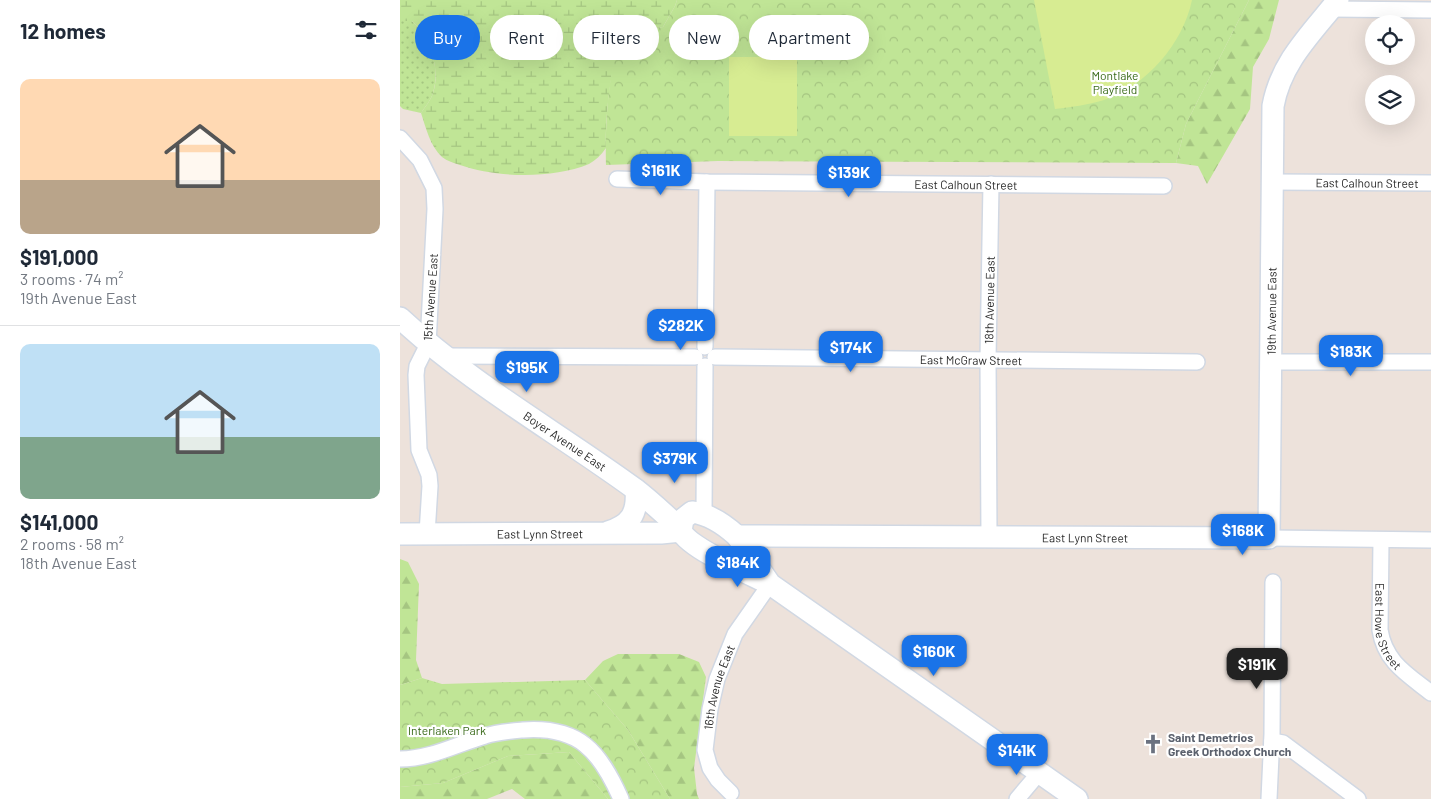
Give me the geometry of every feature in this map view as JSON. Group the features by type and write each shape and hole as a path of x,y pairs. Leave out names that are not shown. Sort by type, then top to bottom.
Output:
{"street":[{"path":"1334,4 1431,10"},
{"name":"19th Avenue East","path":"1269,538 1272,116 1278,85 1289,62 1334,4"},
{"name":"15th Avenue East","path":"400,138 420,160 434,188 437,350 417,366 416,375 419,450 430,486 427,534"},
{"name":"East Calhoun Street","path":"617,179 707,182 1164,186"},
{"path":"681,530 683,519 687,514 692,512 702,513 707,182"},
{"name":"East Calhoun Street","path":"1272,182 1431,183"},
{"name":"18th Avenue East","path":"989,536 988,359 991,184"},
{"name":"Boyer Avenue East","path":"400,318 437,350 525,414 636,490 681,530 688,540 723,560"},
{"name":"East McGraw Street","path":"437,350 705,357 1197,362"},
{"path":"1270,362 1431,362"},
{"path":"603,533 620,527 631,518 637,501 636,490"},
{"name":"Boyer Avenue East","path":"636,490 702,513 737,537"},
{"name":"East Lynn Street","path":"400,534 661,533 681,530"},
{"name":"East Lynn Street","path":"737,537 989,536 1431,540"},
{"path":"723,560 734,557 738,552 740,547 737,537"},
{"path":"737,537 770,584"},
{"name":"East Howe Street","path":"1381,540 1380,630 1382,643 1390,658 1402,671 1431,693"},
{"path":"723,560 770,584 1077,799"},
{"path":"1269,799 1272,741 1272,582"},
{"name":"16th Avenue East","path":"731,793 718,780 710,768 705,750 710,709 717,678 735,634 770,584"},
{"path":"400,758 435,753 496,734 538,729 558,731 573,736 584,743 596,755 621,799"},
{"path":"1272,741 1282,743 1358,799"},
{"path":"1017,799 1039,773"}],"green space":[{"path":"400,0 677,0 663,27 659,27 659,15 573,15 573,60 615,60 606,123 606,148 589,164 574,169 542,174 524,175 491,172 448,161 434,148 429,136 421,113 433,93 436,74 434,60 480,60 480,15 415,15 415,24 412,21 400,21"},
{"name":"Montlake Playfield","path":"677,0 1249,0 1186,124 1176,163 718,161 606,165 608,97 614,60 659,60 659,27 663,27 669,16 669,60 739,60 739,15 670,15"},
{"path":"1034,0 1192,0 1180,32 1171,47 1148,74 1134,85 1104,100 1080,106 1055,109"},
{"path":"1249,0 1279,0 1269,39 1253,67 1250,109 1207,184 1198,166 1176,163 1186,124"},
{"path":"400,21 412,21 415,24 415,60 434,60 435,83 433,93 421,113 403,109 400,106"},
{"path":"749,57 749,60 797,60 797,136 729,136 729,60"},
{"path":"400,559 408,562 419,584 416,660 422,678 400,685"},
{"path":"618,654 679,654 699,662 706,677 694,768 699,799 670,799 628,730 585,680 603,661"},
{"name":"Interlaken Park","path":"422,678 442,684 585,680 628,730 670,799 608,799 569,752 508,756 443,783 400,787 400,685"},
{"path":"569,752 608,799 525,799 512,789 487,799 400,799 400,787 443,783 508,756"}],"place":[{"name":"Saint Demetrios Greek Orthodox Church","path":"1153,744"}]}
